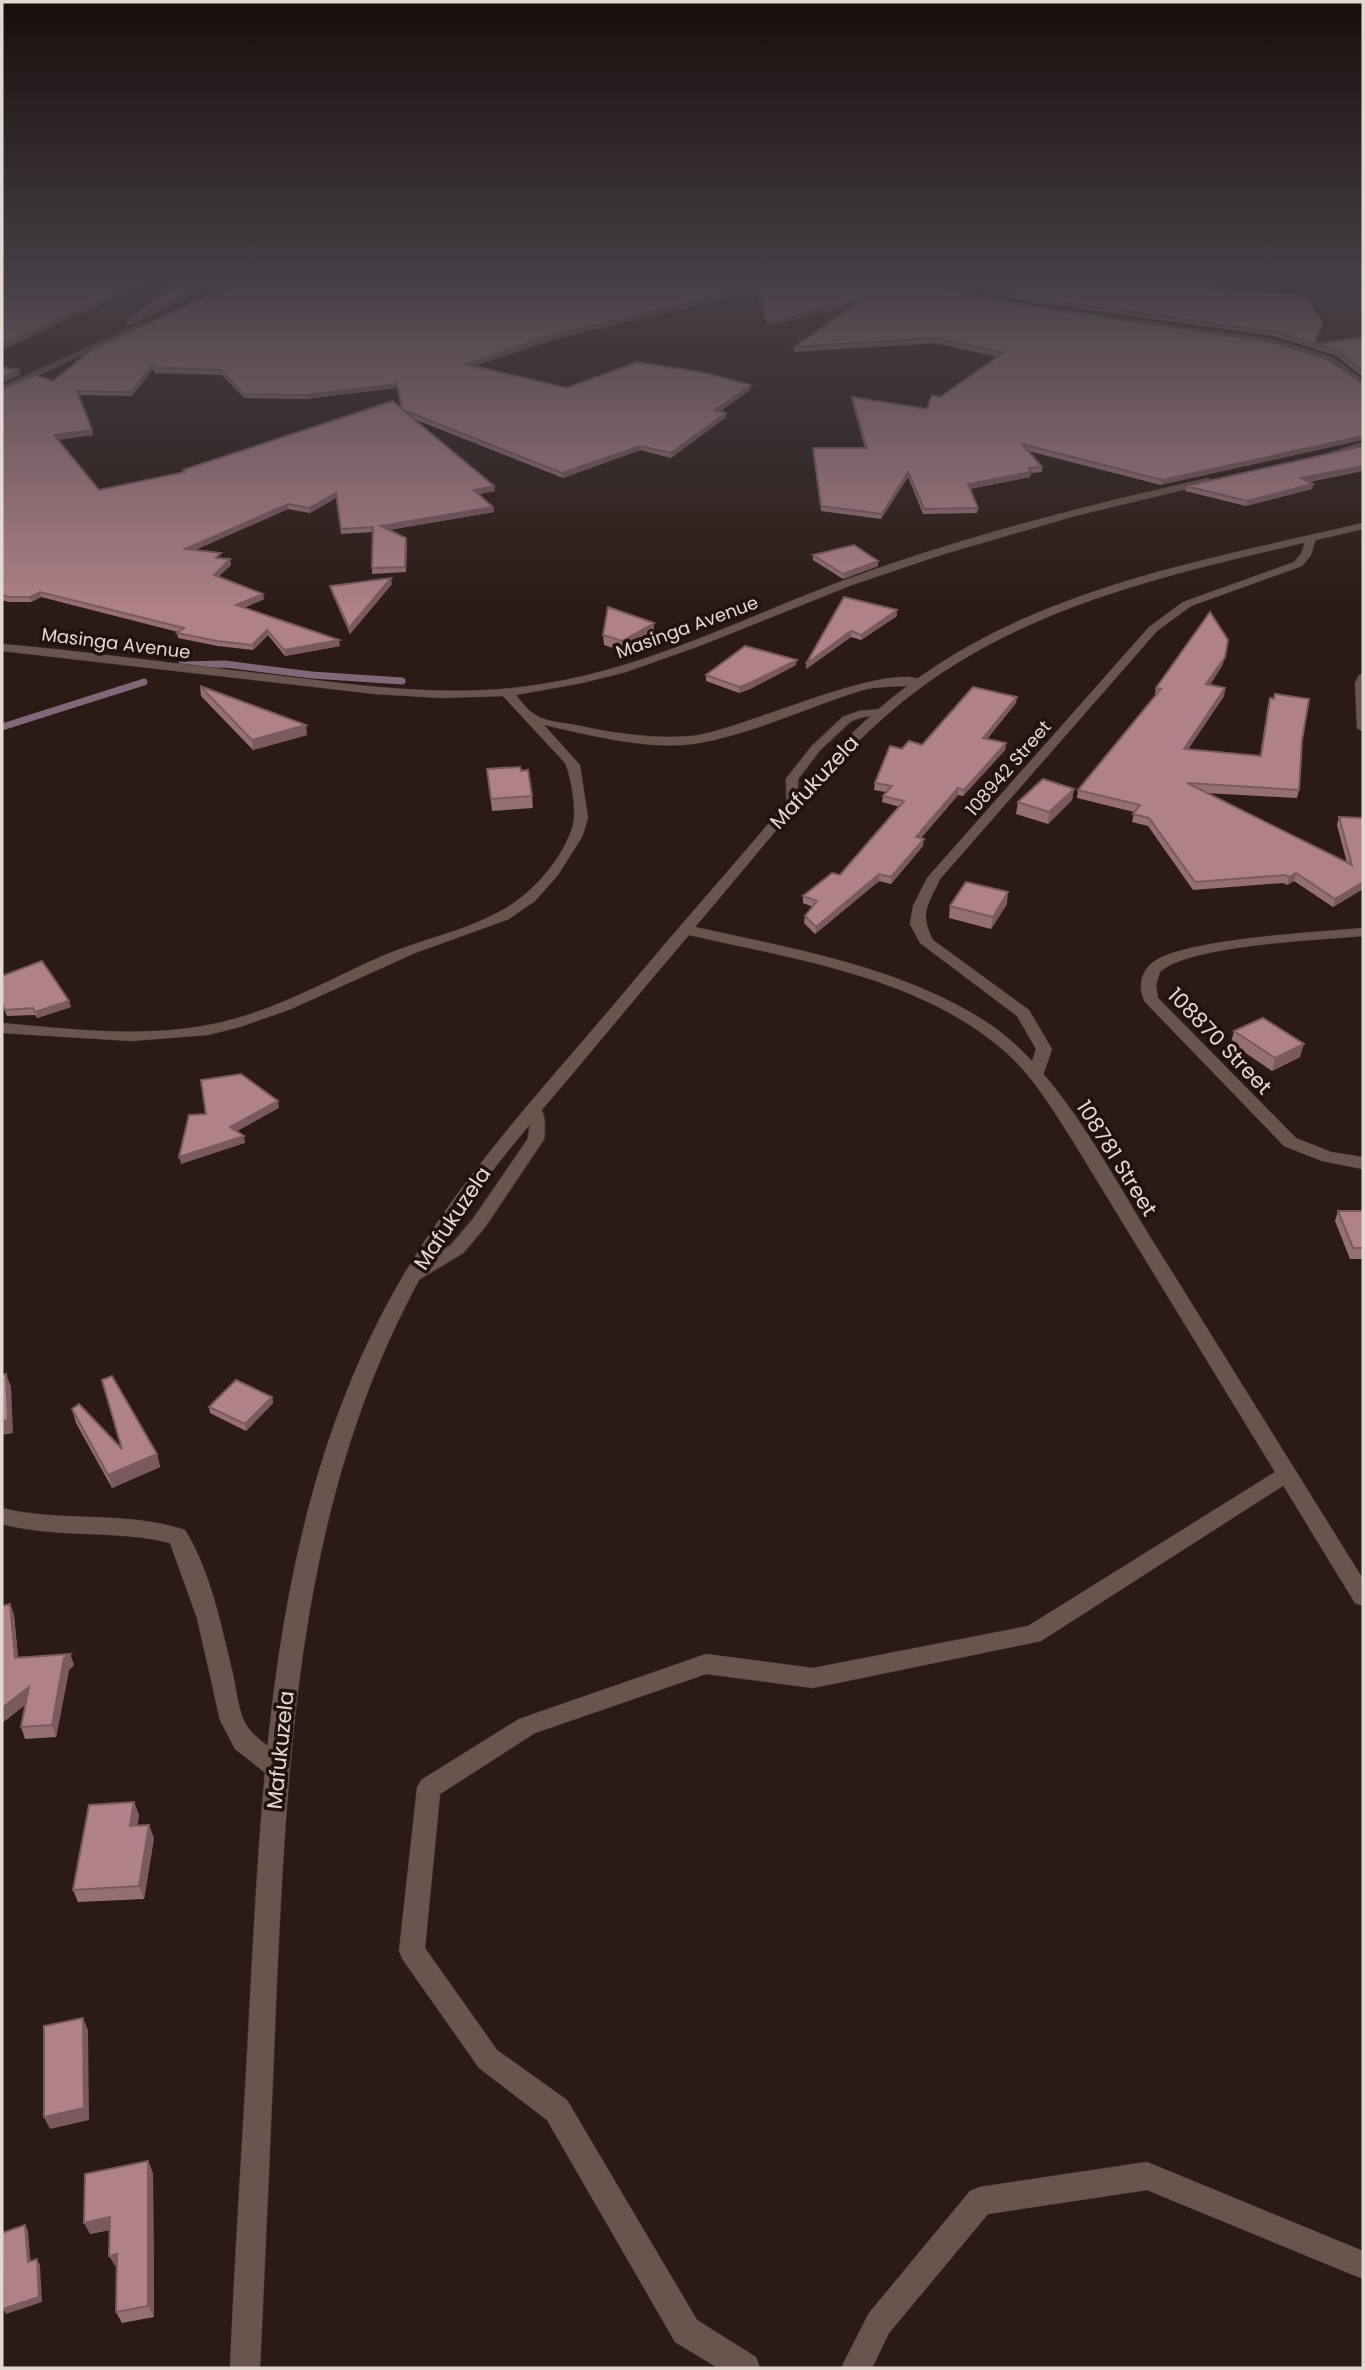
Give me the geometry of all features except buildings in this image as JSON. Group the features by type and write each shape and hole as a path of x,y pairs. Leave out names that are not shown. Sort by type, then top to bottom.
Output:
{"street":[{"path":"1320,457 1363,445"},
{"name":"Masinga Avenue","path":"2,647 369,689 433,694 507,693 600,677 663,657 843,584 953,546 1100,504 1224,478"},
{"name":"Mafukuzela","path":"245,2368 276,1769 291,1645 310,1547 353,1397 394,1308 412,1276 475,1181 684,929 826,766 919,682 994,637 1067,607 1173,574 1363,526"},
{"name":"108942 Street","path":"1036,1074 1044,1049 1023,1013 958,968 928,943 922,934 917,924 920,906 934,878 1153,629 1187,604 1298,564 1306,555 1311,539"},
{"path":"1363,678 1363,728"},
{"path":"530,718 596,733 663,740 692,740 763,721 862,686 887,681 919,682"},
{"path":"2,1028 88,1035 152,1035 206,1030 237,1023 515,909 532,897 563,856 576,835 581,818 576,770 564,752 507,693"},
{"name":"108781 Street","path":"684,929 820,962 928,995 1015,1051 1036,1074 1079,1137 1363,1597"},
{"name":"108870 Street","path":"1363,932 1193,953 1161,963 1149,975 1148,987 1150,999 1290,1142 1328,1157 1363,1163"},
{"path":"745,2368 685,2331 557,2110 488,2059 412,1951 429,1788 527,1726 706,1664 813,1678 1033,1634 1285,1474"},
{"path":"2,1516 28,1523 134,1525 177,1536 185,1549 208,1618 232,1720 243,1742 276,1769"},
{"path":"856,2368 879,2323 980,2201 1147,2176 1363,2265"}],"lane":[{"path":"791,806 792,779 816,748 847,719 883,712"}],"waterway":[{"path":"181,665 225,664 312,675 402,681"},
{"path":"2,727 144,682"}]}
